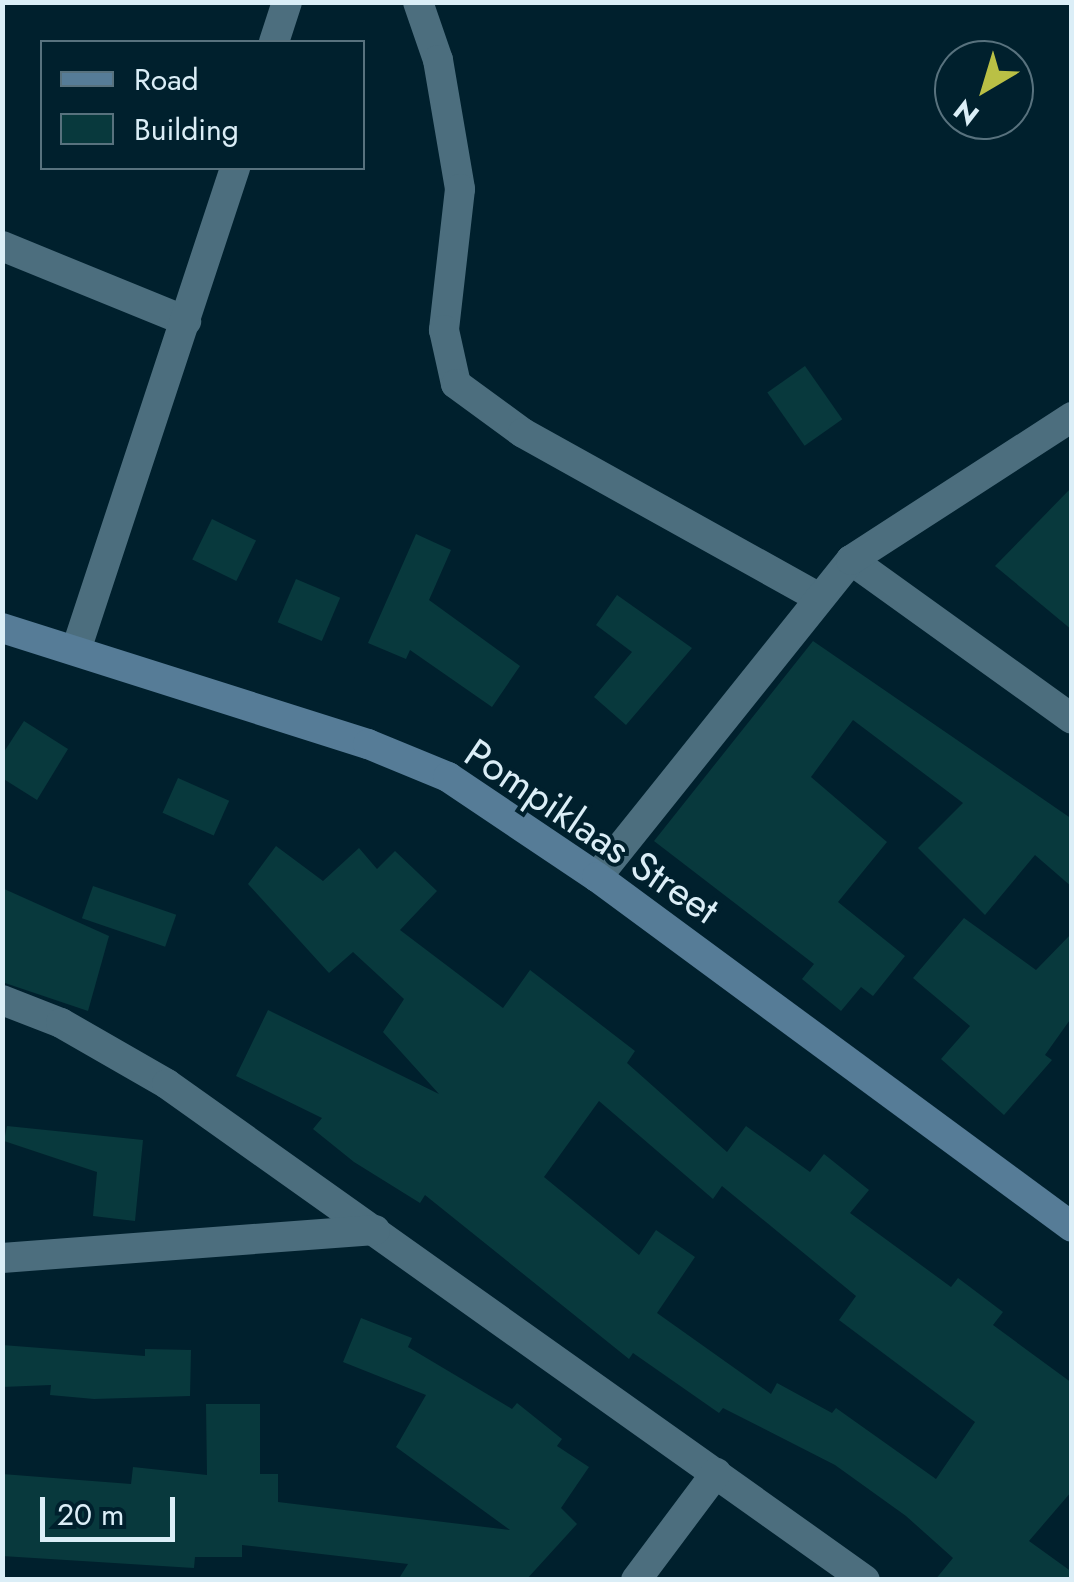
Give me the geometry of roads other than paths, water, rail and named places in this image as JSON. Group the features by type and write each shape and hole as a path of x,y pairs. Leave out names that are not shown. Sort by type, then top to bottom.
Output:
{"street":[{"path":"275,40 287,2"},
{"path":"418,2 438,60 460,189 444,316 447,366 456,384 522,434 819,598"},
{"path":"76,650 234,170"},
{"path":"2,246 186,320"},
{"path":"597,877 851,560 1072,417"},
{"path":"851,560 1072,718"},
{"name":"Pompiklaas Street","path":"2,628 368,744 448,777 597,877 1072,1227"},
{"path":"2,1000 60,1023 151,1074 865,1580"},
{"path":"2,1258 375,1230"},
{"path":"636,1580 716,1473"}]}
